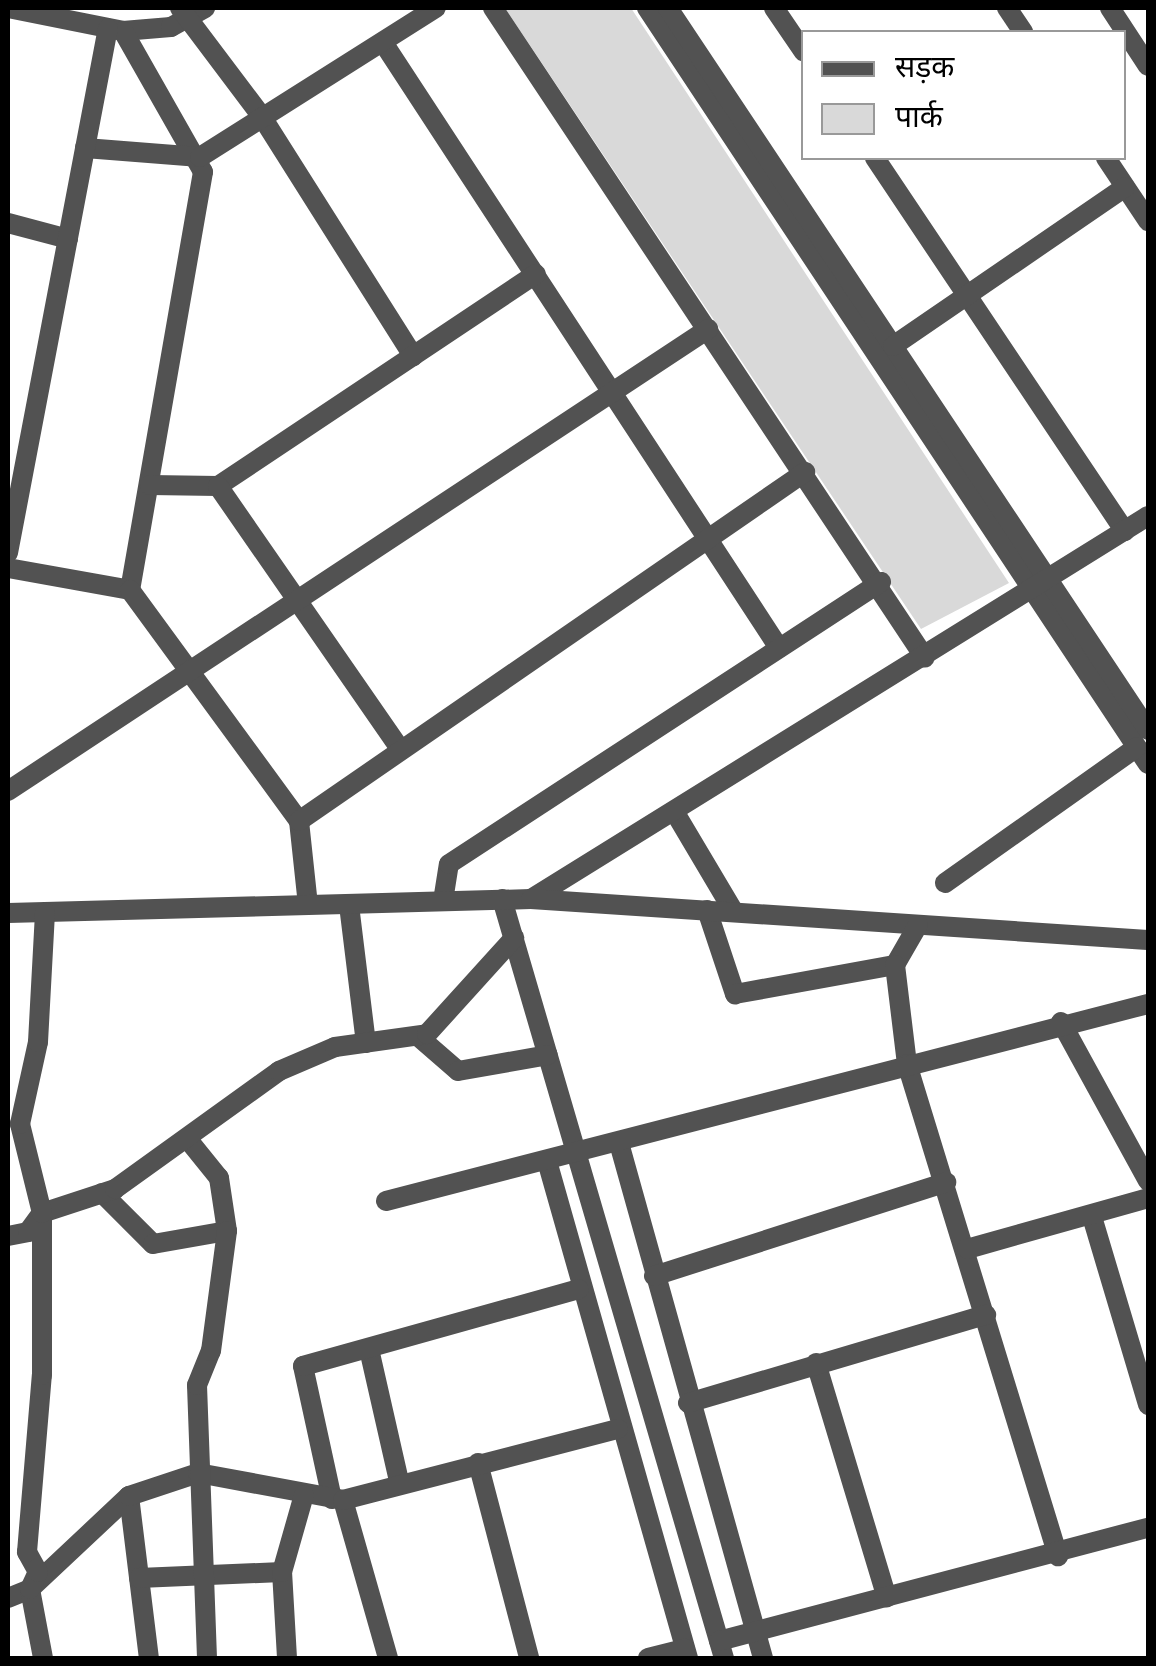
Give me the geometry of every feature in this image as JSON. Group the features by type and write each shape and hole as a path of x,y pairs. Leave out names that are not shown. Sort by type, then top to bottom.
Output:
{"street":[{"path":"8,8 116,30 191,12 413,356"},
{"path":"85,148 200,157 386,46 436,8"},
{"path":"493,8 881,582 924,658"},
{"path":"646,8 1042,585"},
{"path":"668,8 893,346 1145,747 945,884"},
{"path":"774,8 801,48"},
{"path":"1007,8 1023,30"},
{"path":"1110,8 1124,30"},
{"path":"8,554 85,148 116,30"},
{"path":"116,30 200,157 130,590"},
{"path":"1126,32 1148,66"},
{"path":"386,46 779,648"},
{"path":"875,160 1125,531"},
{"path":"1107,160 1148,221"},
{"path":"893,346 1125,187"},
{"path":"8,223 68,239"},
{"path":"150,484 218,486 536,274"},
{"path":"8,791 708,329"},
{"path":"299,821 708,534 804,472"},
{"path":"218,486 400,750"},
{"path":"531,898 1148,516"},
{"path":"8,568 130,590 299,821 308,904"},
{"path":"442,901 450,864 881,582"},
{"path":"674,812 734,912"},
{"path":"8,913 531,898 1148,940"},
{"path":"502,900 721,1650 756,1632 1058,1556 1148,1528"},
{"path":"349,905 366,1043"},
{"path":"708,910 736,994 895,965"},
{"path":"43,1658 30,1590 42,1213 20,1124 38,1042 44,912"},
{"path":"918,924 895,965 907,1064 968,1249 1058,1556"},
{"path":"8,1236 28,1232 42,1213 102,1193 190,1142 279,1071 366,1043 420,1038 514,938"},
{"path":"386,1201 578,1156 1061,1022 1148,1004"},
{"path":"1061,1022 1148,1181"},
{"path":"420,1038 458,1072 548,1055"},
{"path":"190,1142 220,1178 227,1230 212,1351 197,1385 198,1473 213,1573 207,1658"},
{"path":"619,1143 688,1403 763,1658"},
{"path":"547,1161 578,1289 686,1654 648,1658"},
{"path":"654,1276 946,1182"},
{"path":"102,1193 153,1244 227,1230"},
{"path":"968,1249 1092,1220 1148,1198"},
{"path":"1092,1220 1147,1394"},
{"path":"388,1658 338,1500 303,1366 578,1289"},
{"path":"688,1403 986,1315"},
{"path":"369,1349 400,1485"},
{"path":"816,1363 887,1598"},
{"path":"8,1598 30,1590 130,1496 198,1473 338,1500 618,1429"},
{"path":"478,1463 529,1658"},
{"path":"288,1658 282,1572 304,1495"},
{"path":"130,1496 149,1658"},
{"path":"139,1578 282,1572"}],"green space":[{"path":"505,8 631,8 1009,583 921,629"}]}
